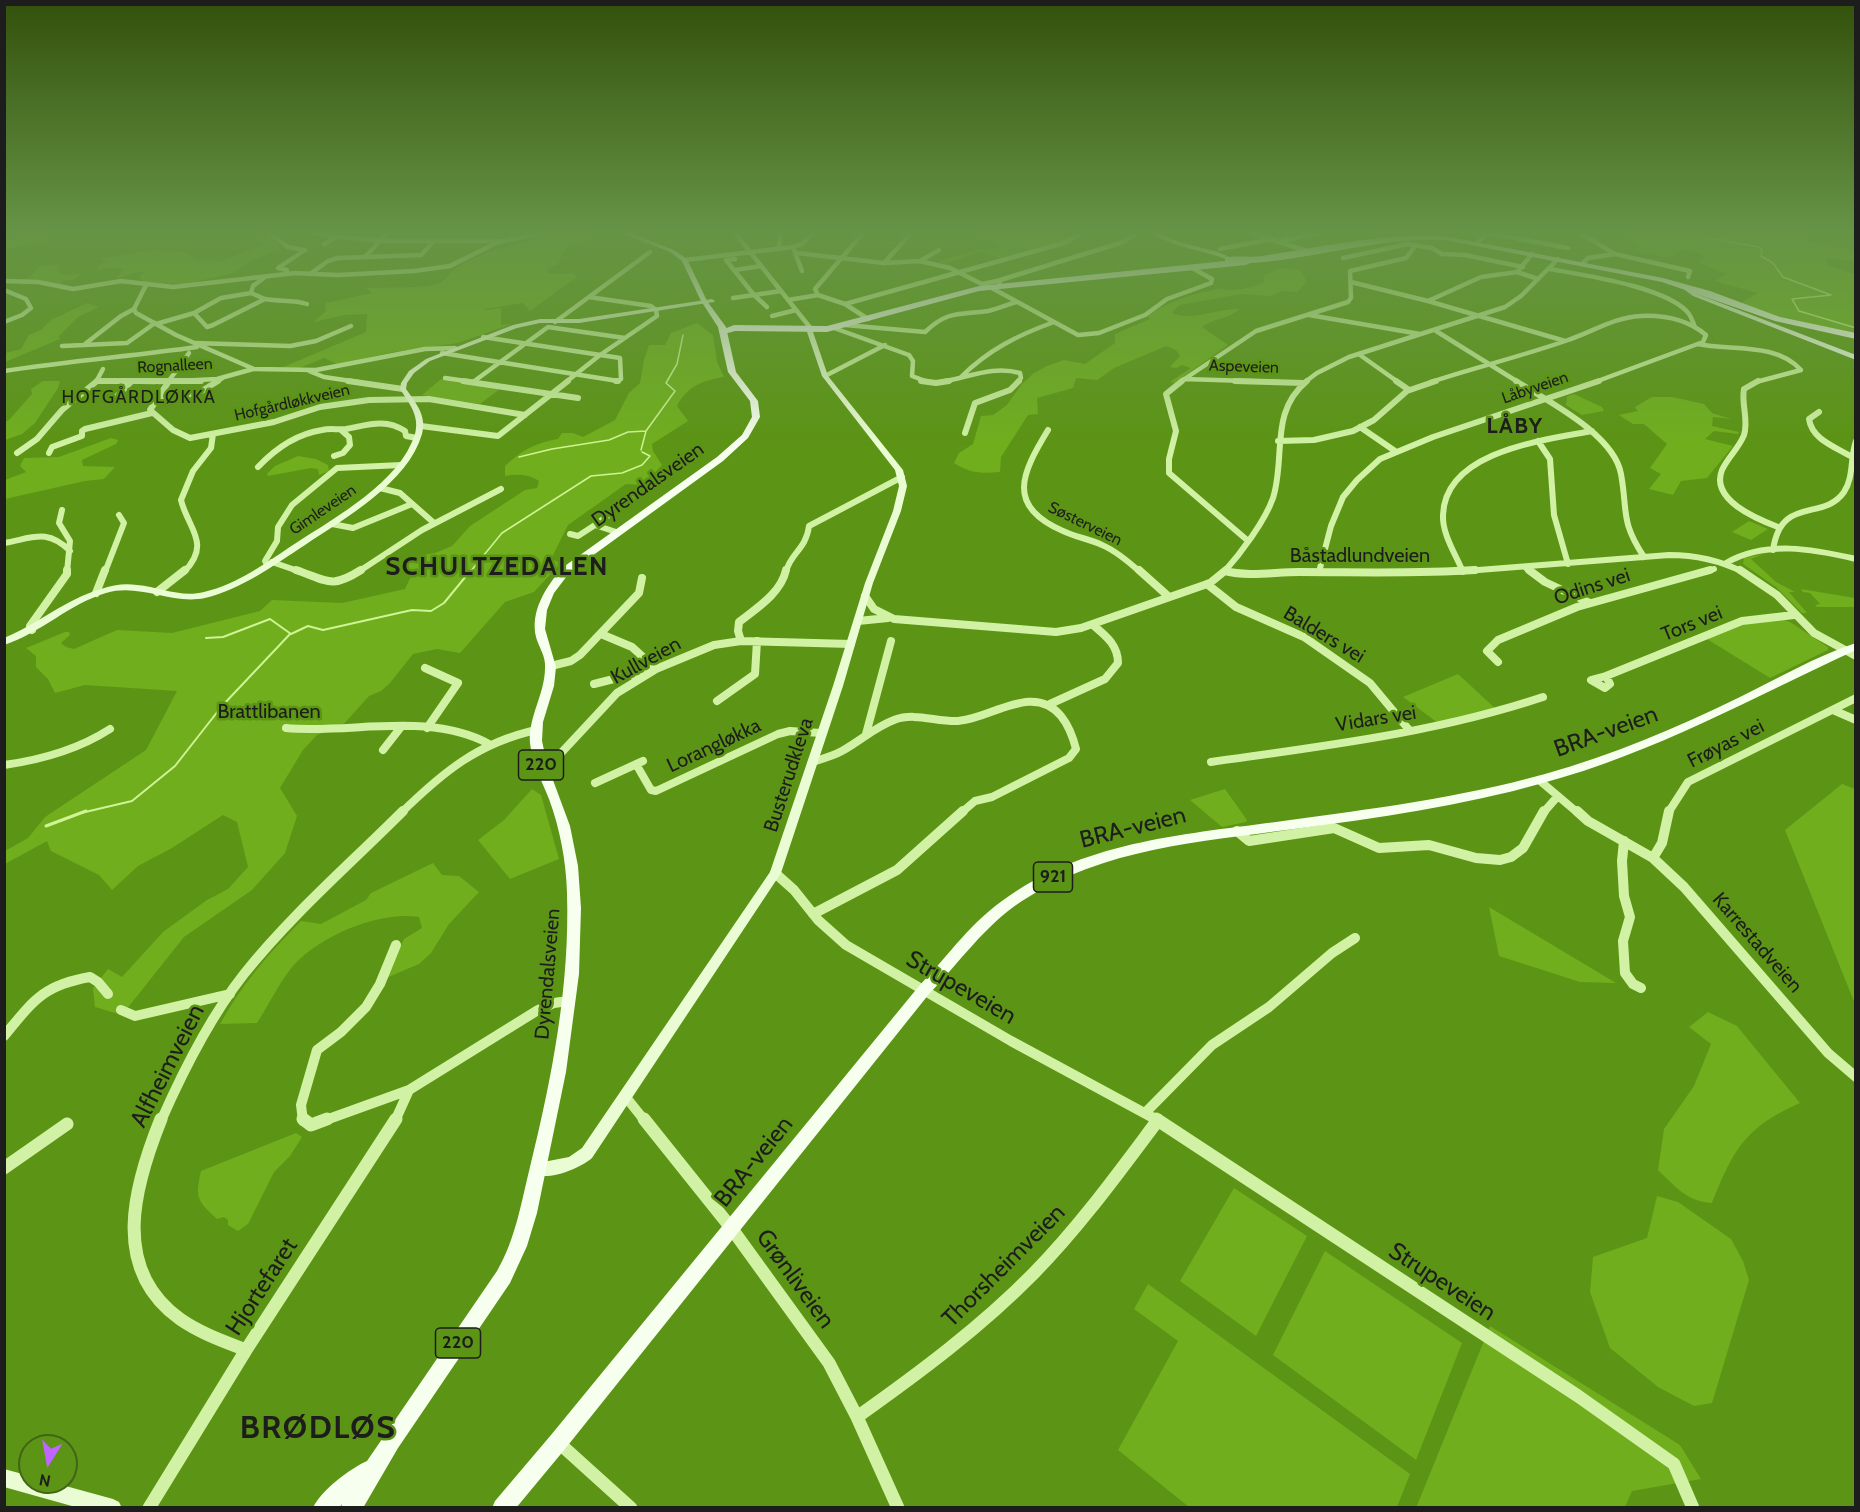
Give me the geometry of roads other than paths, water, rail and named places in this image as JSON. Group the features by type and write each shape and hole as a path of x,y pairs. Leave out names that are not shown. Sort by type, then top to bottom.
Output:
{"highway":[{"path":"729,330 767,328 813,334 924,304"},
{"path":"1733,304 1786,321 1856,336"}],"main road":[{"name":"220","path":"709,304 729,330"},
{"path":"1724,304 1856,358"},
{"name":"Dyrendalsveien","path":"372,1469 503,1276 519,1246 530,1210 552,1110 574,950 572,866 566,832 542,769 536,730 540,708 551,681 551,666 539,625 548,593 566,570 726,454 745,436 756,417 754,400 732,372 729,358 729,330"},
{"name":"BRA-veien","path":"502,1508 732,1229 924,990 972,934 1018,898 1056,875 1130,848 1417,806 1539,780 1593,764 1653,742 1852,651"},
{"name":"220","path":"323,1508 354,1480 372,1469"},
{"name":"220","path":"351,1508 372,1469"}],"street":[{"path":"4,321 22,315 31,308 29,304"},
{"path":"85,344 121,315 134,309 136,304"},
{"path":"62,346 128,343 156,324 194,313 212,304"},
{"path":"194,313 207,327 254,304"},
{"path":"555,322 580,304"},
{"path":"634,304 651,306 656,310"},
{"path":"403,389 406,377 411,372 442,353 532,322 564,322 698,304"},
{"path":"763,304 767,307"},
{"path":"741,641 738,631 739,622 770,597 784,579 787,567 807,540 809,526 902,477 884,449 825,376 813,334 791,304"},
{"path":"845,304 868,319"},
{"path":"845,325 925,332 937,319 951,312 986,311 1011,304"},
{"path":"1019,304 1078,335 1099,333 1145,315 1161,304"},
{"path":"1247,540 1169,473 1166,461 1176,436 1175,420 1167,391 1256,331 1342,304"},
{"path":"1436,304 1566,341"},
{"path":"858,621 874,618 1045,632 1068,631 1093,625 1168,596 1207,584 1225,572 1263,518 1274,495 1282,418 1292,398 1304,383 1328,368 1360,355 1480,317 1512,304"},
{"path":"1677,304 1686,309 1695,321 1695,327"},
{"path":"134,309 141,316 156,324 254,369 305,371 425,349 455,348"},
{"path":"305,371 324,377 403,389 412,398 421,418 421,426 493,437 498,436 600,355 656,317 656,310"},
{"path":"772,316 796,310"},
{"path":"1308,315 1424,335"},
{"path":"1278,441 1323,440 1370,423 1409,390 1566,341 1634,317 1669,320 1695,327 1706,335 1703,342 1698,344"},
{"path":"961,377 980,357 997,346 1054,322"},
{"path":"4,371 64,361 116,358 197,344 290,346 316,341 351,326"},
{"path":"473,382 548,327 625,338"},
{"path":"834,328 909,355 914,364 912,376 917,380 938,382 1003,368 1017,371 1022,377 1010,390 975,403 965,433"},
{"path":"1436,331 1547,400 1592,431 1606,445 1621,472 1624,515 1630,536 1644,557"},
{"path":"442,353 574,375 618,381 621,379 620,358 483,337"},
{"path":"1698,344 1716,349 1775,353 1794,362 1800,368 1798,372 1761,379 1744,388 1746,428 1740,444 1721,473 1723,490 1733,502 1746,513 1778,527"},
{"name":"Låbyveien","path":"1319,572 1331,526 1343,497 1372,465 1395,451 1547,400 1698,344"},
{"path":"825,376 885,345"},
{"path":"49,453 52,447 78,439 85,429 152,412 150,409 155,401 189,353"},
{"path":"1360,355 1409,390"},
{"path":"17,453 37,438 62,410 97,381 103,369"},
{"name":"Rognalleen","path":"97,381 167,383 225,376 254,369"},
{"path":"155,401 200,392 225,376"},
{"path":"445,378 579,398"},
{"name":"Aspeveien","path":"1183,379 1304,383"},
{"path":"112,401 131,382"},
{"name":"Hofgårdløkkveien","path":"152,412 184,437 190,438 274,422 320,407 369,400 412,398 525,415"},
{"path":"1819,412 1809,419 1816,435 1852,457"},
{"path":"258,466 280,445 323,429 341,430 363,423 380,421 400,427 405,431 406,436 417,438"},
{"name":"Gimleveien","path":"4,642 32,630 80,600 96,593 134,587 177,597 203,596 227,587 332,524 380,488 400,465 417,438 421,426"},
{"path":"1360,427 1395,451"},
{"path":"334,456 343,453 350,445 349,437 341,430"},
{"name":"Søsterveien","path":"1048,430 1025,468 1022,478 1024,496 1031,510 1042,521 1058,530 1099,543 1115,552 1168,596"},
{"path":"1463,572 1444,520 1447,495 1460,476 1477,463 1504,450 1592,431"},
{"path":"157,592 190,566 197,554 197,536 181,500 193,471 211,448 213,434"},
{"path":"1538,441 1550,459 1554,515 1568,564"},
{"path":"1773,550 1778,527 1800,512 1838,498 1845,491 1856,441"},
{"path":"400,465 348,466 332,471 299,501 292,504 278,527 280,533 265,561 339,583 434,523 501,489"},
{"name":"Busterudkleva","path":"538,1169 578,1161 587,1153 775,873 865,596 897,511 902,491 902,477"},
{"path":"380,488 400,493 434,523"},
{"path":"570,534 578,536 635,496"},
{"path":"332,524 353,528 412,504"},
{"path":"32,630 30,626 67,574 70,541 58,523 62,510"},
{"path":"96,593 124,523 118,515"},
{"path":"595,525 616,532"},
{"path":"4,543 51,535 69,551"},
{"path":"1726,563 1745,552 1773,550 1821,551 1856,559"},
{"name":"Båstadlundveien","path":"1225,572 1240,574 1463,572 1693,555 1726,563 1752,576 1766,585 1814,633 1852,651"},
{"path":"1526,567 1545,582 1590,603"},
{"name":"Odins vei","path":"1498,662 1486,651 1498,640 1577,607 1714,569"},
{"path":"551,666 571,661 580,655 639,593 642,578"},
{"name":"Balders vei","path":"1207,584 1236,607 1304,637 1370,683 1410,731"},
{"path":"865,596 874,609 894,619"},
{"name":"Tors vei","path":"1606,676 1742,621 1759,617 1794,615"},
{"path":"1050,704 1109,677 1119,663 1119,653 1114,645 1093,625"},
{"path":"601,634 622,640 638,650 656,669"},
{"name":"Kullveien","path":"542,769 549,767 617,693 656,669 714,645 741,641 851,644"},
{"path":"717,701 755,674 757,641"},
{"path":"866,734 891,642"},
{"path":"425,668 458,683 427,728"},
{"path":"594,684 647,669 656,669"},
{"name":"Vidars vei","path":"1211,762 1410,731 1502,713 1543,697"},
{"path":"812,762 841,751 866,734 897,719 910,717 961,720 1031,700 1050,704 1061,714 1074,737 1076,749 1069,758 992,797 975,801 897,870 813,914"},
{"path":"1853,700 1856,710"},
{"name":"Frøyas vei","path":"1653,858 1661,850 1668,816 1675,797 1688,782 1853,700"},
{"path":"1833,710 1856,720"},
{"path":"383,750 401,727"},
{"path":"286,728 303,731 401,727 459,730 479,736 489,744"},
{"path":"4,765 28,762 78,745 110,729"},
{"name":"Alfheimveien","path":"246,1350 180,1320 156,1297 139,1270 134,1234 138,1183 174,1090 230,994 254,961 287,927 435,781 468,754 489,744 536,730"},
{"name":"Lorangløkka","path":"596,783 639,763 651,790 656,791 778,734 790,731 821,733"},
{"name":"Karrestadveien","path":"1539,780 1588,821 1653,858 1684,886 1828,1053 1856,1077"},
{"path":"1237,831 1248,841 1334,828 1353,833 1363,842 1381,848 1429,845 1445,847 1482,859 1501,860 1523,849 1534,825 1557,797"},
{"path":"1624,841 1622,861 1624,896 1630,917 1623,941 1625,974 1633,984 1641,988"},
{"name":"Strupeveien","path":"775,873 846,945 1011,1041 1158,1120 1578,1396 1674,1464 1693,1508"},
{"path":"1145,1113 1212,1045 1269,1007 1332,953 1355,938"},
{"path":"396,945 380,984 366,1007 341,1032 317,1050 302,1105 303,1121 310,1125 409,1090 538,1010 554,1003 568,1001"},
{"path":"4,1036 34,1000 55,984 90,977 98,982 108,994"},
{"name":"Alfheimveien","path":"121,1011 135,1016 230,994"},
{"name":"Hjortefaret","path":"149,1508 246,1350 401,1112 409,1090"},
{"name":"Grønliveien","path":"625,1096 732,1229 832,1368 898,1508"},
{"name":"Thorsheimveien","path":"857,1417 953,1346 1054,1251 1110,1185 1158,1120"},
{"path":"4,1168 67,1124"},
{"path":"558,1442 631,1508"},
{"path":"4,1478 113,1508"}],"waterway":[{"path":"1795,304 1799,311 1856,328"},
{"path":"646,431 675,391 666,383 677,364 683,335"},
{"path":"519,457 609,440 628,432 646,431"},
{"path":"641,450 646,431"},
{"path":"470,572 502,533 591,476 622,473 642,465 650,456 642,452"},
{"path":"206,638 223,637 270,619 291,634 308,626 323,630 412,610 431,611 444,603 471,570"},
{"path":"81,813 132,801 175,766 222,706 290,634"},
{"path":"46,826 86,811"}],"district":[{"name":"HOFGÅRDLØKKA","path":"139,398"},
{"name":"LÅBY","path":"1515,427"},
{"name":"SCHULTZEDALEN","path":"497,567"},
{"name":"BRØDLØS","path":"318,1429"}],"park label":[{"name":"Brattlibanen","path":"269,712"}]}
